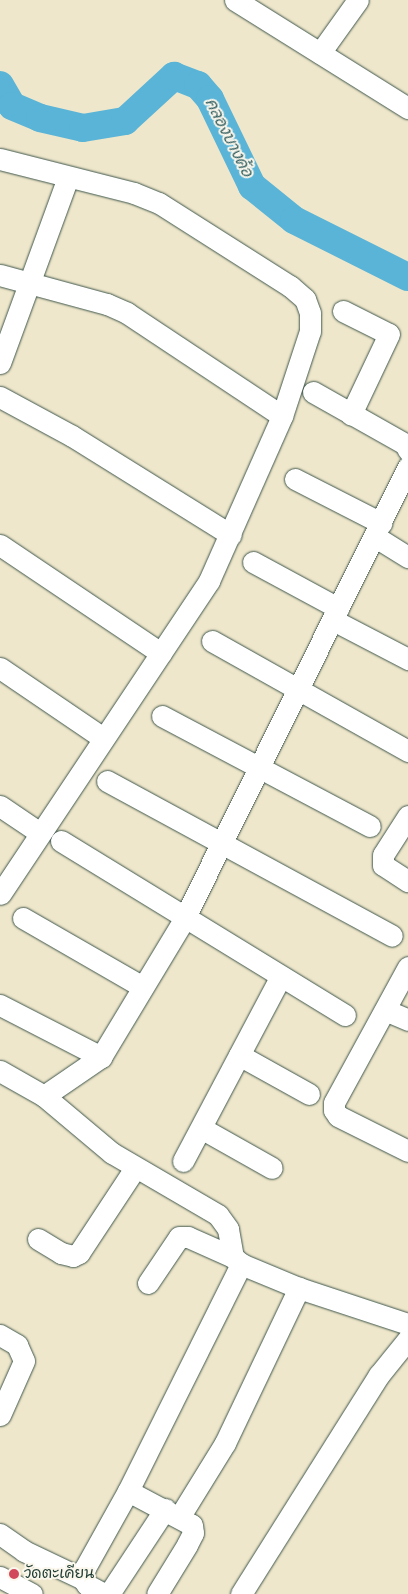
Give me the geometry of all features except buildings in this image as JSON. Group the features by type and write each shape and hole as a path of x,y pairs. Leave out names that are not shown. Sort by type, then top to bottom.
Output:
{"street":[{"path":"235,0 408,108"},
{"path":"320,53 358,0"},
{"path":"0,160 134,193 159,203 290,286 305,299 310,312 310,331 282,416 209,582 0,894"},
{"path":"0,363 68,177"},
{"path":"0,276 28,285 107,304 127,313 282,416"},
{"path":"344,310 389,334 351,414"},
{"path":"313,392 405,444 408,450"},
{"path":"0,397 89,446 231,535"},
{"path":"44,1096 101,1057 186,917 408,468"},
{"path":"295,479 377,530 408,557"},
{"path":"0,545 161,653"},
{"path":"253,562 408,659"},
{"path":"212,641 408,751"},
{"path":"0,668 103,738"},
{"path":"162,716 370,826"},
{"path":"107,781 392,936"},
{"path":"0,806 40,833"},
{"path":"408,816 383,855 383,865 408,881"},
{"path":"61,840 345,1015"},
{"path":"23,918 143,988"},
{"path":"408,967 334,1103 334,1110 338,1116 408,1152"},
{"path":"183,1162 281,976"},
{"path":"0,1005 101,1057"},
{"path":"385,1010 408,1020"},
{"path":"239,1056 309,1094"},
{"path":"0,1071 44,1096 112,1153 218,1215 228,1229 237,1260 128,1491 85,1568 88,1588"},
{"path":"201,1128 272,1168"},
{"path":"38,1240 61,1253 73,1256 79,1253 135,1168"},
{"path":"148,1283 179,1237 188,1237 298,1288 408,1324"},
{"path":"109,1594 225,1443 298,1288"},
{"path":"0,1335 17,1345 24,1361 0,1416"},
{"path":"241,1594 379,1375 408,1338"},
{"path":"128,1491 192,1525 193,1533 157,1594"},
{"path":"1,1536 88,1588"},
{"path":"0,1577 32,1594"}],"waterway":[{"name":"คลองบางค้อ","path":"0,85 12,106 40,118 83,128 125,121 174,76 198,85 210,99 252,186 294,220 408,277"}],"place":[{"name":"วัดตะเคียน","path":"14,1574"}]}
